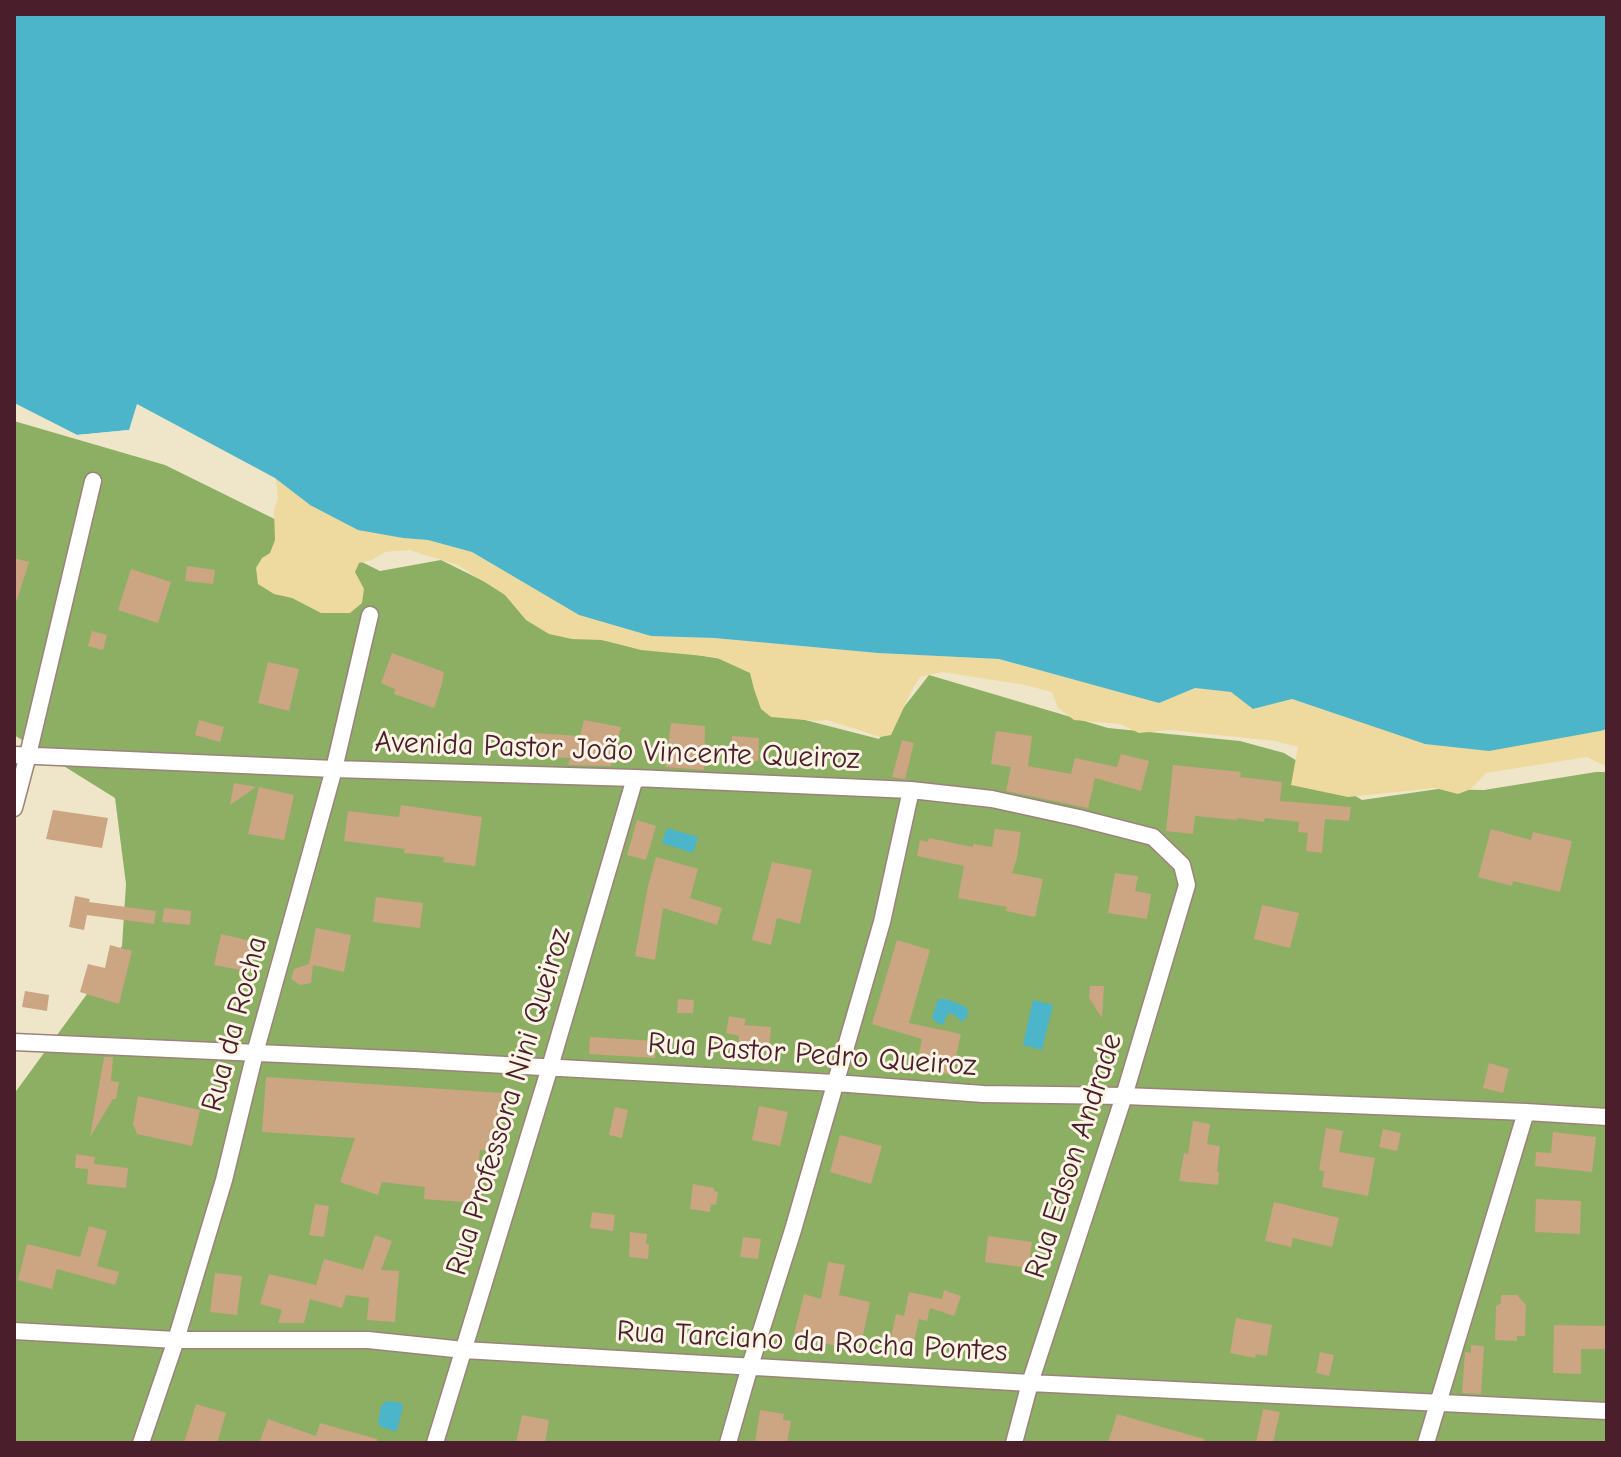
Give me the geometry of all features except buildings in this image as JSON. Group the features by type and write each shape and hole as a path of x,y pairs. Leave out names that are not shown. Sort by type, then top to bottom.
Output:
{"street":[{"path":"14,808 21,755 93,481"},
{"name":"Rua da Rocha","path":"141,1443 224,1180 255,1053 334,769 370,615"},
{"name":"Avenida Pastor João Vincente Queiroz","path":"21,755 911,790 992,799 1153,837 1182,865 1187,885"},
{"name":"Rua Professora Nini Queiroz","path":"435,1443 635,778"},
{"path":"728,1443 882,922 911,790"},
{"name":"Rua Edson Andrade","path":"1014,1443 1030,1383 1124,1096 1187,885"},
{"name":"Rua Pastor Pedro Queiroz","path":"14,1042 550,1067 983,1094 1124,1096 1607,1117"},
{"path":"1426,1443 1526,1112"},
{"name":"Rua Tarciano da Rocha Pontes","path":"14,1331 176,1340 368,1340 464,1350 1030,1383 1607,1411"}],"green space":[{"path":"14,421 165,465 380,571 441,560 602,640 760,665 774,712 879,739 929,675 1108,728 1240,741 1284,753 1362,800 1438,789 1484,790 1607,772 1607,1443 14,1443 14,1094 122,946 126,884 115,798 14,735"}],"sand":[{"path":"276,478 310,505 403,538 428,540 472,552 579,615 651,636 999,659 1159,703 1195,688 1231,692 1254,709 1291,699 1425,743 1607,729 1607,767 1587,757 1486,773 1471,789 1458,794 1435,788 1348,797 1291,785 1298,747 1275,741 1170,730 1139,733 1120,724 1074,720 1058,708 1052,692 942,672 920,677 891,735 880,737 827,720 771,717 761,709 750,673 715,657 641,650 602,640 549,634 526,620 505,595 458,565 409,550 385,552 359,563 355,572 364,589 362,603 350,613 321,613 292,598 274,594 258,584 256,568 262,558 270,553 275,540"}],"water":[{"path":"14,14 1607,14 1607,729 1489,751 1425,744 1292,699 1253,709 1231,692 1195,688 1159,703 999,659 651,636 579,615 472,552 428,540 358,530 310,505 275,478 137,404 129,430 77,435 14,403"},
{"path":"667,828 698,837 693,853 662,843"},
{"path":"938,999 964,1006 968,1010 967,1017 962,1022 948,1013 943,1025 936,1022 932,1018"},
{"path":"1033,1000 1053,1005 1042,1050 1023,1045"},
{"path":"387,1401 403,1406 397,1431 381,1427 378,1422 381,1406"}],"pier":[{"path":"14,403 77,435 129,430 121,435 77,439 14,408"}]}
